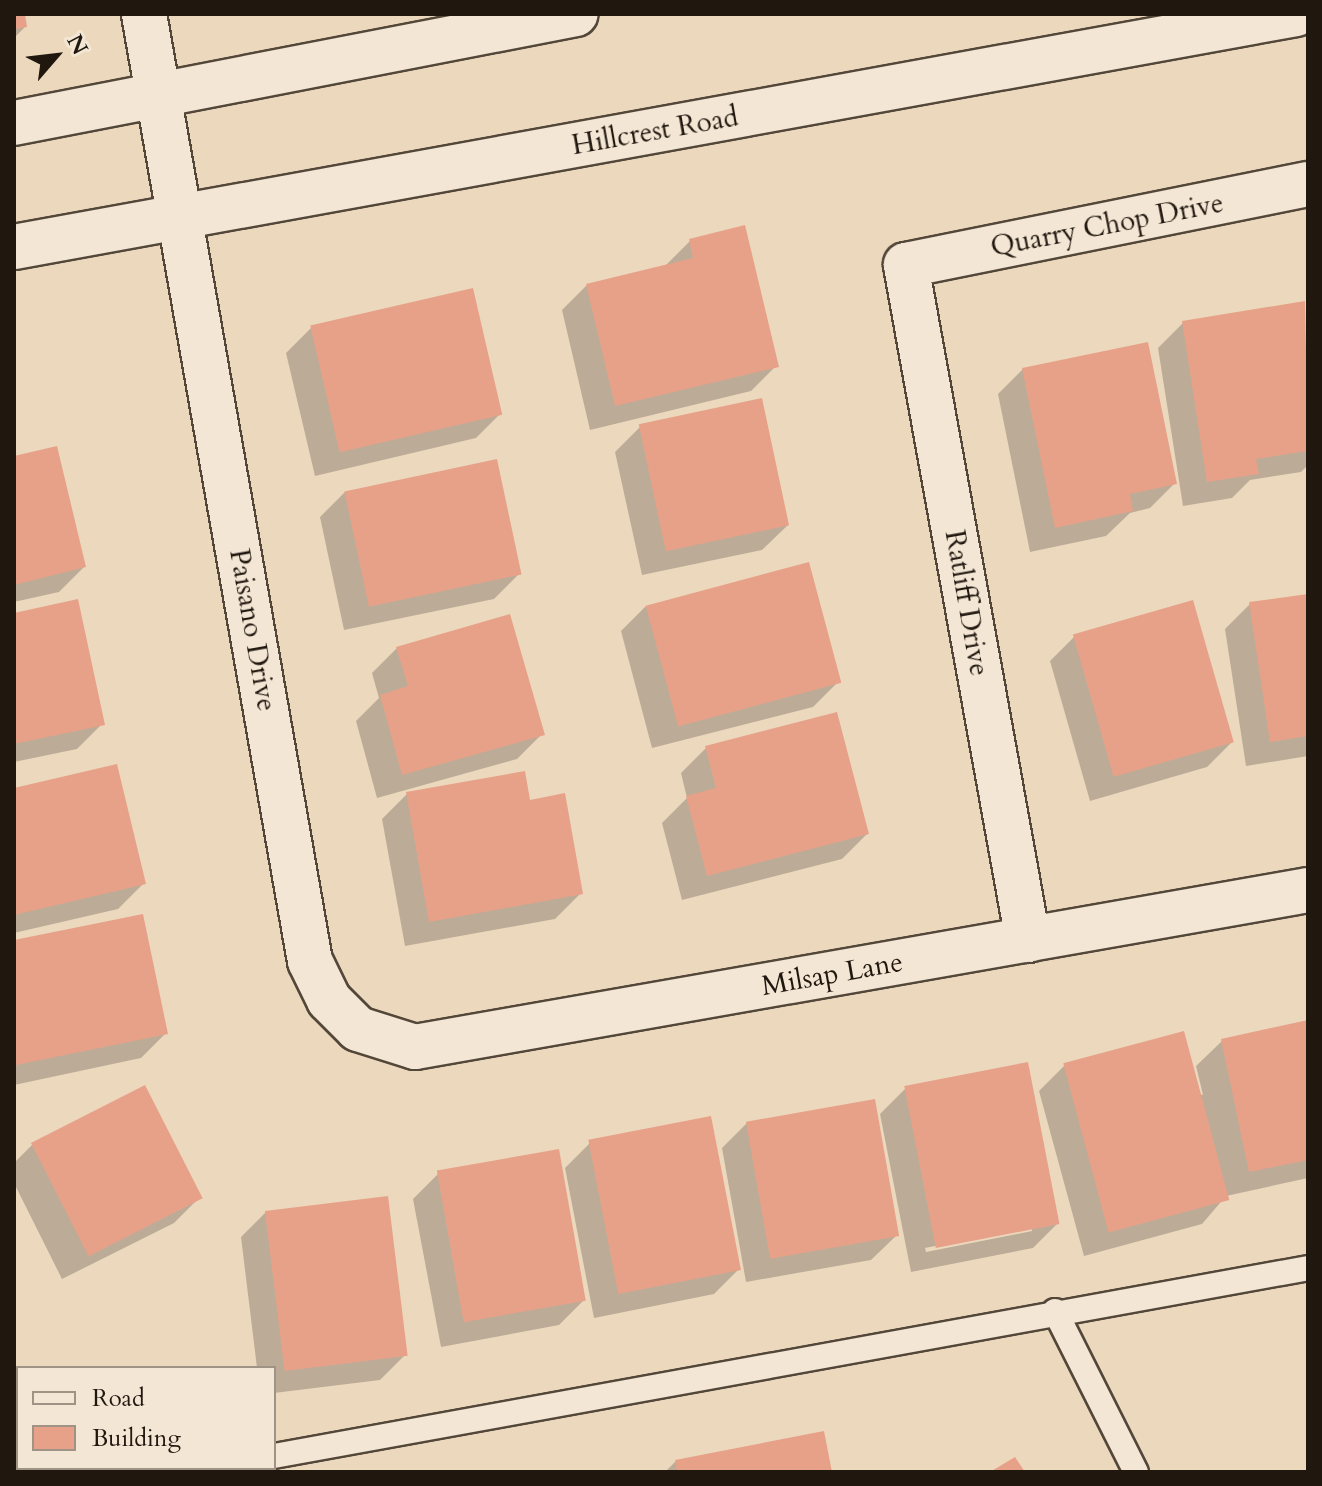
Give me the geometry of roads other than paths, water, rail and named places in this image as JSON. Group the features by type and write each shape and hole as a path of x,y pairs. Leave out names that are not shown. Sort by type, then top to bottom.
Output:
{"street":[{"path":"144,14 158,94"},
{"path":"14,123 576,14"},
{"name":"Hillcrest Road","path":"14,247 1296,14"},
{"name":"Paisano Drive","path":"158,94 182,216 310,961 329,1000 358,1029"},
{"name":"Quarry Chop Drive","path":"906,265 1308,184"},
{"name":"Ratliff Drive","path":"906,265 1028,940"},
{"name":"Milsap Lane","path":"358,1029 415,1047 1308,890"}],"lane":[{"path":"276,1456 1055,1311 1308,1268"},
{"path":"1055,1311 1136,1472"}]}
